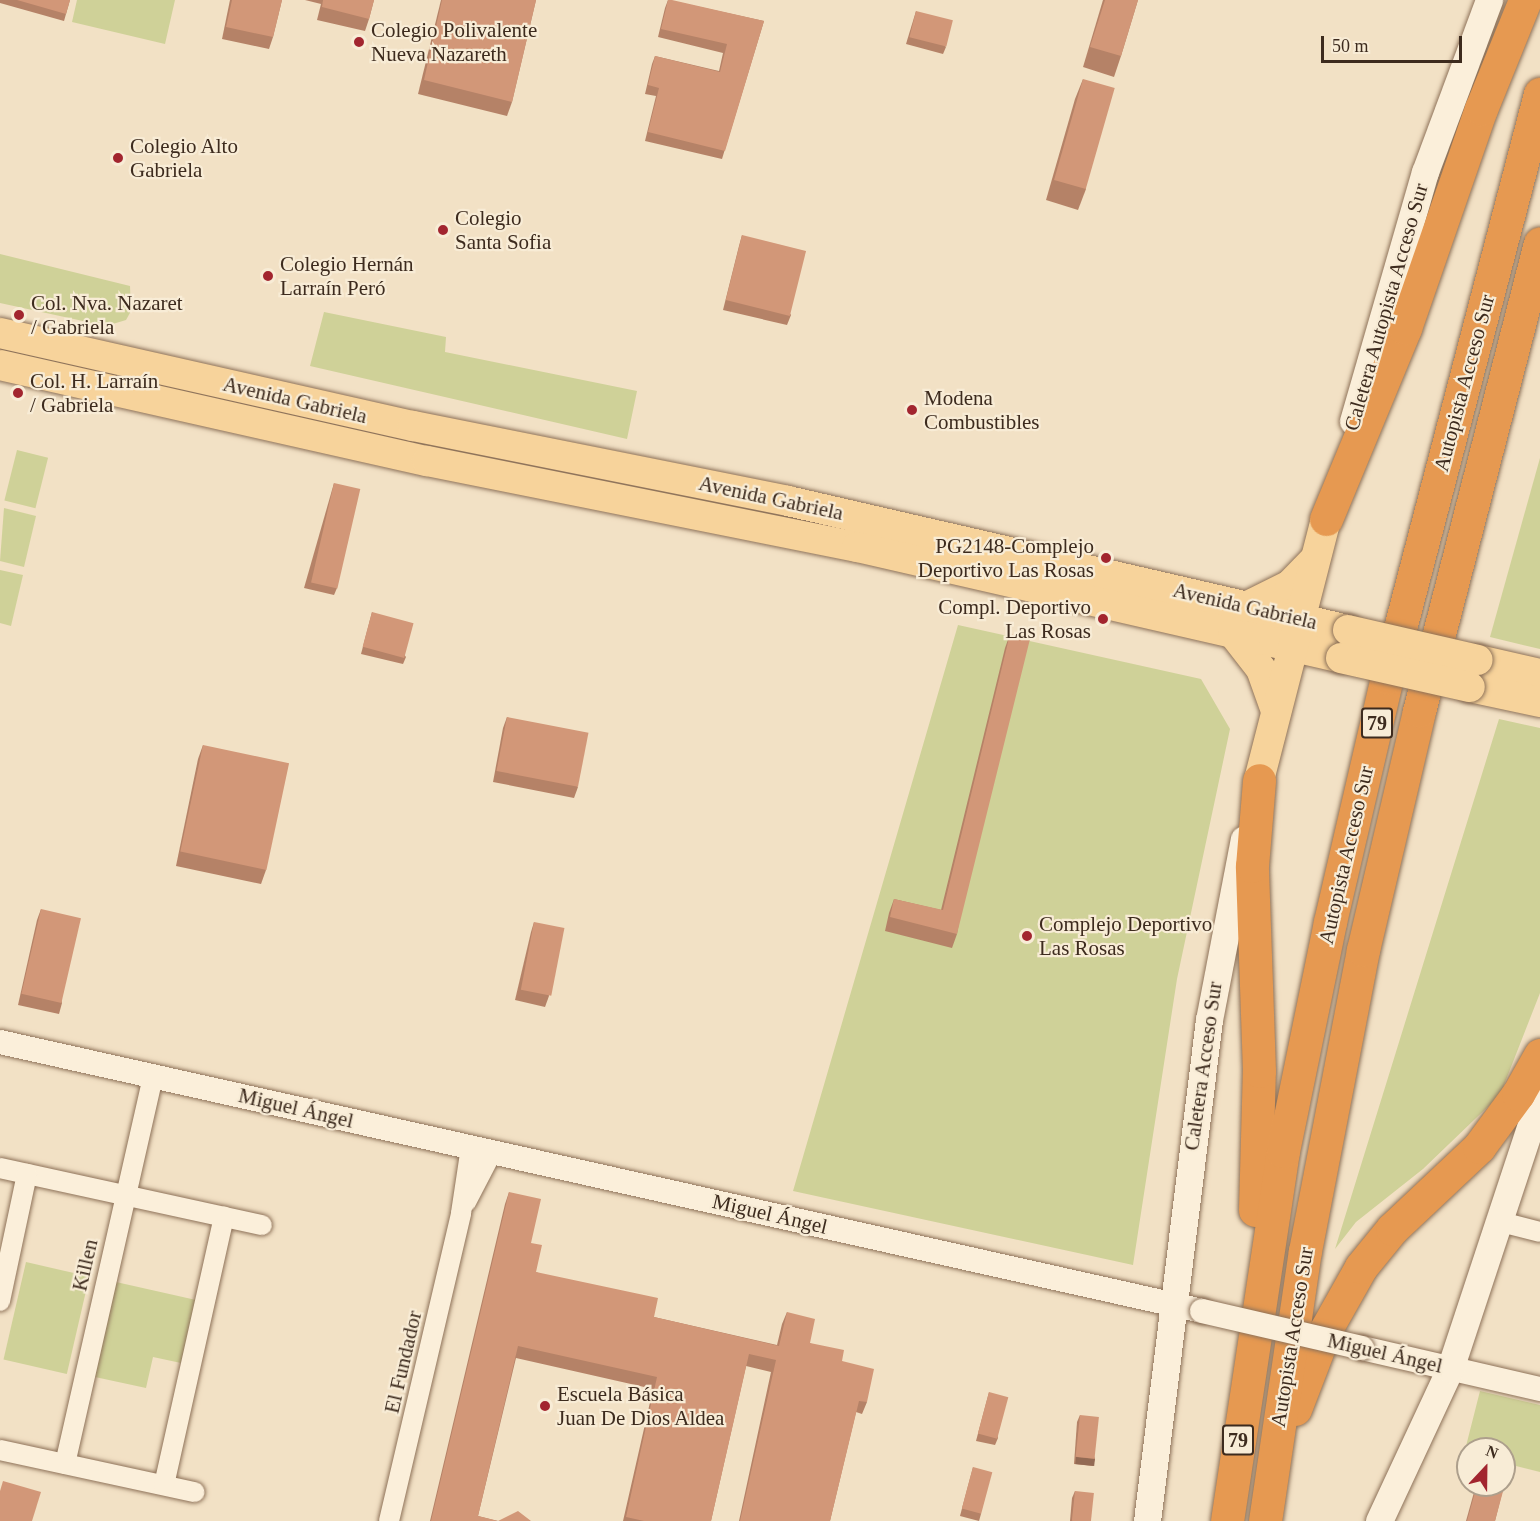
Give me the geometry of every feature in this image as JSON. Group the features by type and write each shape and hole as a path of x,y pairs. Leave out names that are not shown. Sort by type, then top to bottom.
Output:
{"highway":[{"path":"1326,519 1401,339 1481,109 1525,0"},
{"name":"Autopista Acceso Sur","path":"1227,1521 1249,1360 1283,1152 1348,842 1540,94"},
{"name":"Autopista Acceso Sur","path":"1266,1512 1311,1216 1363,950 1419,711 1540,243"},
{"path":"1249,1360 1259,1114 1252,866 1259,780"},
{"path":"1266,1512 1304,1381 1346,1290 1392,1229 1479,1147 1500,1121 1540,1055"}],"main road":[{"name":"Caletera Autopista Acceso Sur","path":"1295,633 1416,201 1489,0"},
{"name":"Avenida Gabriela","path":"0,333 413,426 788,501 1240,620 1474,673 1540,702"},
{"name":"Avenida Gabriela","path":"0,365 427,461 1240,620"},
{"path":"1276,711 1262,669 1240,620 1290,585 1316,558"},
{"name":"Caletera Acceso Sur","path":"1147,1521 1171,1304 1217,968 1295,633"},
{"name":"Avenida Gabriela","path":"1474,673 1540,674"},
{"path":"1379,1521 1450,1369 1502,1222 1540,1097"}],"street":[{"name":"Miguel Ángel","path":"0,1042 1171,1304 1540,1389"},
{"name":"Killen","path":"64,1464 153,1076"},
{"name":"El Fundador","path":"390,1521 461,1213 482,1149"},
{"path":"0,1168 262,1225"},
{"path":"0,1301 27,1174"},
{"path":"164,1485 224,1217"},
{"path":"1502,1222 1540,1232"},
{"path":"0,1450 195,1492"}],"green space":[{"path":"77,0 175,0 165,44 72,22"},
{"path":"0,254 130,286 131,311 126,320 106,326 0,303"},
{"path":"324,312 446,337 445,352 637,391 627,439 310,366"},
{"path":"17,450 48,458 35,508 4,500"},
{"path":"1540,458 1540,649 1490,637"},
{"path":"4,508 36,516 24,567 0,561"},
{"path":"0,570 23,575 11,626 0,623"},
{"name":"Complejo Deportivo Las Rosas","path":"958,625 1201,679 1230,729 1177,979 1133,1265 793,1191"},
{"path":"1499,719 1540,728 1540,993 1500,1095 1423,1169 1356,1222 1335,1249"},
{"path":"26,1262 89,1277 67,1374 4,1359"},
{"path":"116,1282 196,1300 181,1363 153,1357 146,1388 95,1377"},
{"path":"1480,1391 1540,1405 1540,1472 1516,1466 1516,1437 1468,1437"}],"building":[{"path":"17,0 70,0 66,14"},
{"path":"232,0 282,0 273,37 226,27"},
{"path":"323,0 374,0 369,19 322,7"},
{"path":"442,0 536,0 512,102 424,80"},
{"path":"668,0 764,21 725,151 648,132 659,88 648,85 655,56 720,72 727,44 661,29"},
{"path":"1105,0 1138,0 1121,56 1090,47"},
{"path":"916,11 953,20 946,46 909,37"},
{"path":"1083,79 1115,88 1086,189 1054,180"},
{"path":"742,235 806,251 790,316 726,300"},
{"path":"334,483 360,489 337,588 311,582"},
{"path":"372,612 414,623 404,658 363,647"},
{"path":"1010,634 1030,639 957,934 890,917 894,899 943,910"},
{"path":"507,717 588,733 578,787 497,771"},
{"path":"203,745 289,763 266,870 180,852"},
{"path":"41,909 81,918 61,1003 21,994"},
{"path":"534,922 564,928 551,996 521,990"},
{"path":"509,1192 541,1199 531,1243 542,1245 536,1272 658,1298 654,1317 779,1346 787,1312 815,1319 810,1343 844,1350 842,1361 874,1369 867,1402 859,1401 830,1521 740,1521 776,1360 749,1354 711,1521 644,1521 626,1517 657,1377 518,1346 478,1516 498,1521 431,1521"},
{"path":"989,1392 1008,1397 997,1439 978,1434"},
{"path":"1080,1415 1099,1417 1095,1459 1076,1457"},
{"path":"973,1467 992,1472 981,1514 962,1509"},
{"path":"3,1481 41,1492 32,1521 0,1521 0,1491"},
{"path":"1075,1491 1094,1493 1091,1521 1072,1521"},
{"path":"1474,1497 1501,1497 1495,1521 1467,1521"},
{"path":"518,1511 531,1521 498,1521"}],"place":[{"name":"Colegio Polivalente Nueva Nazareth","path":"359,42"},
{"name":"Colegio Alto Gabriela","path":"118,158"},
{"name":"Colegio Santa Sofia","path":"443,230"},
{"name":"Colegio Hernán Larraín Peró","path":"268,276"},
{"name":"Col. Nva. Nazaret / Gabriela","path":"19,315"},
{"name":"Col. H. Larraín / Gabriela","path":"18,393"},
{"name":"Modena Combustibles","path":"912,410"},
{"name":"PG2148-Complejo Deportivo Las Rosas","path":"1106,558"},
{"name":"Compl. Deportivo Las Rosas","path":"1103,619"},
{"name":"Complejo Deportivo Las Rosas","path":"1027,936"},
{"name":"Escuela Básica Juan De Dios Aldea","path":"545,1406"}]}
